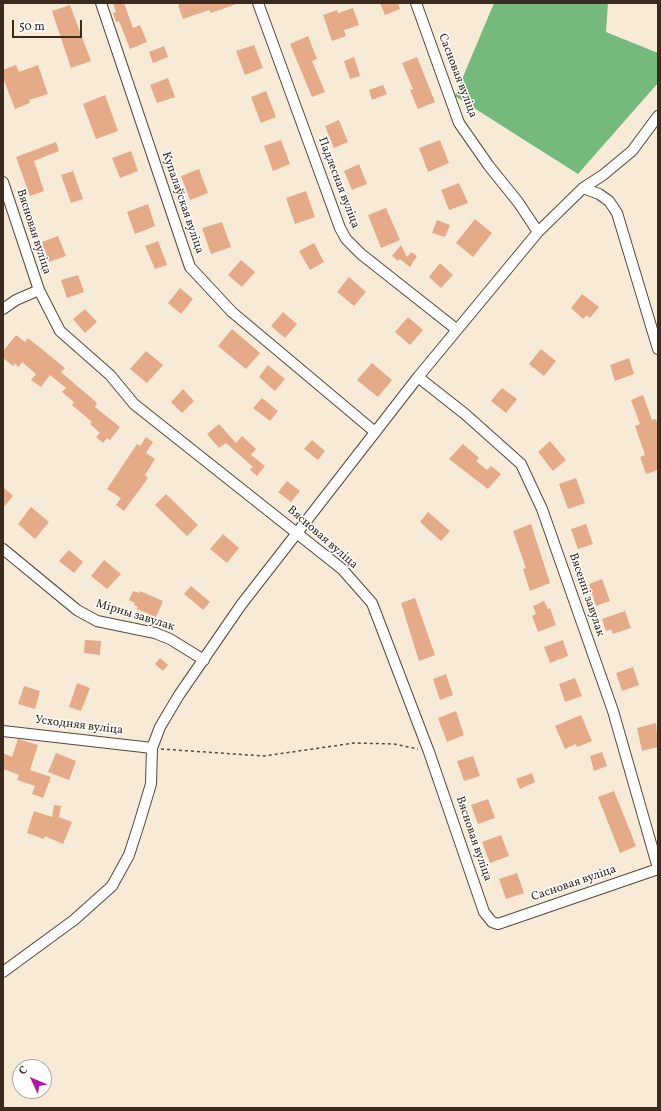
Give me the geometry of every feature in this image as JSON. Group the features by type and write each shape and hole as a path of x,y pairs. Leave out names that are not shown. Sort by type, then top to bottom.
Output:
{"street":[{"name":"Купалаўская вуліца","path":"101,3 190,267 232,312 375,432"},
{"name":"Падлесная вуліца","path":"258,3 340,228 346,239 361,254 456,329"},
{"name":"Сасновая вуліца","path":"416,3 459,123 489,166 518,202 538,232"},
{"path":"3,972 74,920 112,886 129,855 151,784 152,748 160,727 241,605 456,329 538,232 583,188 603,176 632,151 658,116"},
{"name":"Вясновая вуліца","path":"3,182 39,290 60,331 110,375 134,404 298,532 342,569 372,603 429,752 484,912 492,922 498,924"},
{"path":"583,188 599,194 608,201 617,213 658,349"},
{"name":"Вясновая вуліца","path":"3,309 16,300 39,290"},
{"name":"Вясенні завулак","path":"418,377 466,414 521,464 542,509 613,711 658,869"},
{"name":"Мірны завулак","path":"3,549 77,610 97,621 155,633 170,639 204,660"},
{"name":"Усходняя вуліца","path":"3,731 152,748"},
{"name":"Сасновая вуліца","path":"498,924 658,869"}],"path":[{"path":"152,748 264,756 354,743 394,744 429,752"}],"green space":[{"path":"494,3 608,3 606,32 658,53 658,83 578,174 455,96"}],"building":[{"path":"113,3 124,3 133,28 140,25 147,42 130,49 119,21 116,22 113,13 116,12"},
{"path":"182,3 236,4 211,13 209,10 183,19 178,5"},
{"path":"380,3 398,3 400,9 385,15"},
{"path":"70,5 91,61 71,68 52,11"},
{"path":"353,8 359,25 344,30 346,36 332,41 323,15 337,10 338,13"},
{"path":"308,36 317,59 312,61 325,92 312,97 290,44"},
{"path":"254,45 263,68 245,75 236,51"},
{"path":"164,46 168,57 153,63 149,52"},
{"path":"354,57 360,76 350,79 344,61"},
{"path":"417,57 435,102 418,109 410,90 413,89 402,63"},
{"path":"16,65 19,72 38,65 48,94 29,100 30,103 15,109 3,78 3,70"},
{"path":"168,78 175,97 157,103 150,85"},
{"path":"383,85 387,94 372,100 369,90"},
{"path":"266,91 276,117 261,123 251,97"},
{"path":"105,95 118,131 96,139 83,104"},
{"path":"339,120 348,142 334,148 325,126"},
{"path":"281,140 290,164 273,171 264,146"},
{"path":"440,140 449,163 428,172 419,148"},
{"path":"56,142 59,151 34,161 44,191 30,196 16,157"},
{"path":"131,151 138,171 120,178 112,158"},
{"path":"359,164 367,184 352,190 344,171"},
{"path":"199,169 208,193 190,200 181,176"},
{"path":"73,171 83,199 71,203 61,175"},
{"path":"459,183 468,203 449,210 441,190"},
{"path":"306,191 315,217 295,224 286,198"},
{"path":"148,204 155,226 135,234 127,212"},
{"path":"386,208 400,240 381,248 368,215"},
{"path":"475,219 492,233 473,257 456,243"},
{"path":"437,220 450,225 445,237 432,233"},
{"path":"222,222 231,247 211,254 202,228"},
{"path":"58,236 66,256 49,262 42,242"},
{"path":"158,241 167,265 155,269 145,246"},
{"path":"314,243 324,262 310,270 299,251"},
{"path":"401,245 407,257 411,252 417,256 410,267 400,259 398,261 392,256"},
{"path":"241,260 255,272 242,287 228,275"},
{"path":"440,263 453,275 441,288 429,277"},
{"path":"78,275 84,292 67,298 61,280"},
{"path":"349,277 366,292 354,306 337,292"},
{"path":"180,288 193,299 181,314 168,303"},
{"path":"582,294 599,307 590,318 587,315 583,319 571,308"},
{"path":"85,309 97,322 85,333 73,319"},
{"path":"283,312 297,324 285,338 271,326"},
{"path":"408,317 423,330 410,345 395,332"},
{"path":"232,329 260,353 246,369 218,346"},
{"path":"16,335 25,342 28,338 65,368 61,372 97,403 95,407 120,427 110,440 107,438 103,443 96,437 100,433 90,424 92,422 72,405 74,402 62,392 66,388 50,375 41,387 31,380 36,374 22,362 19,367 15,364 13,366 3,358 3,351"},
{"path":"541,349 556,361 544,376 529,364"},
{"path":"146,351 163,365 147,383 130,369"},
{"path":"629,358 634,374 615,381 610,365"},
{"path":"372,363 392,380 378,397 357,380"},
{"path":"268,365 285,379 275,391 259,377"},
{"path":"502,388 517,399 506,413 491,401"},
{"path":"183,389 194,401 182,413 171,402"},
{"path":"643,395 652,420 656,419 658,426 658,470 646,474 640,457 645,455 635,426 640,424 631,400"},
{"path":"262,398 278,411 270,421 253,408"},
{"path":"219,424 236,443 242,436 256,449 251,455 265,466 257,476 250,470 253,467 226,443 219,448 207,434"},
{"path":"146,437 153,442 146,453 155,459 145,475 148,478 124,511 116,505 121,498 107,489 137,444 140,446"},
{"path":"312,440 325,451 318,460 304,449"},
{"path":"550,441 566,460 553,471 538,452"},
{"path":"463,444 479,458 476,461 487,470 491,466 501,474 488,489 449,459"},
{"path":"576,478 585,503 568,509 559,484"},
{"path":"287,481 300,491 291,502 278,492"},
{"path":"3,487 13,496 3,508"},
{"path":"166,494 198,525 187,536 155,505"},
{"path":"31,507 49,522 35,539 18,524"},
{"path":"428,512 450,531 441,541 420,522"},
{"path":"531,524 550,583 530,591 523,569 526,568 513,531"},
{"path":"586,524 593,544 578,549 571,529"},
{"path":"223,534 239,548 227,563 210,549"},
{"path":"69,550 83,562 74,573 59,561"},
{"path":"104,560 121,574 107,589 91,576"},
{"path":"602,579 610,601 596,606 589,584"},
{"path":"191,586 210,602 203,610 184,594"},
{"path":"133,591 139,593 140,591 163,601 156,617 137,609 138,607 134,605 135,603 129,600"},
{"path":"415,598 435,655 419,661 401,603"},
{"path":"544,601 548,609 550,608 556,625 538,632 532,616 536,614 533,606"},
{"path":"625,611 631,628 613,634 611,629 606,631 602,619"},
{"path":"85,640 101,641 100,655 84,653"},
{"path":"563,640 568,656 550,663 544,647"},
{"path":"160,658 168,665 163,671 155,664"},
{"path":"633,667 639,685 622,691 616,673"},
{"path":"446,674 453,695 440,700 433,679"},
{"path":"575,678 582,696 565,702 559,684"},
{"path":"77,683 90,688 81,711 69,707"},
{"path":"24,686 40,691 35,709 18,704"},
{"path":"456,711 464,735 447,742 438,718"},
{"path":"581,715 592,741 577,747 576,744 565,749 555,726"},
{"path":"656,723 658,747 642,751 637,728"},
{"path":"18,739 38,745 30,770 51,777 43,798 32,794 35,786 17,780 19,775 3,769 3,753 12,757"},
{"path":"602,752 607,766 594,771 590,756"},
{"path":"56,753 76,761 69,780 48,772"},
{"path":"473,756 480,776 464,781 457,761"},
{"path":"532,773 535,782 520,789 516,779"},
{"path":"614,791 636,846 620,853 598,797"},
{"path":"488,799 495,818 478,824 471,805"},
{"path":"54,805 61,806 59,817 72,822 63,844 45,836 44,839 27,833 34,811 52,817"},
{"path":"501,835 509,856 490,863 482,842"},
{"path":"517,873 524,893 506,899 499,879"}]}
